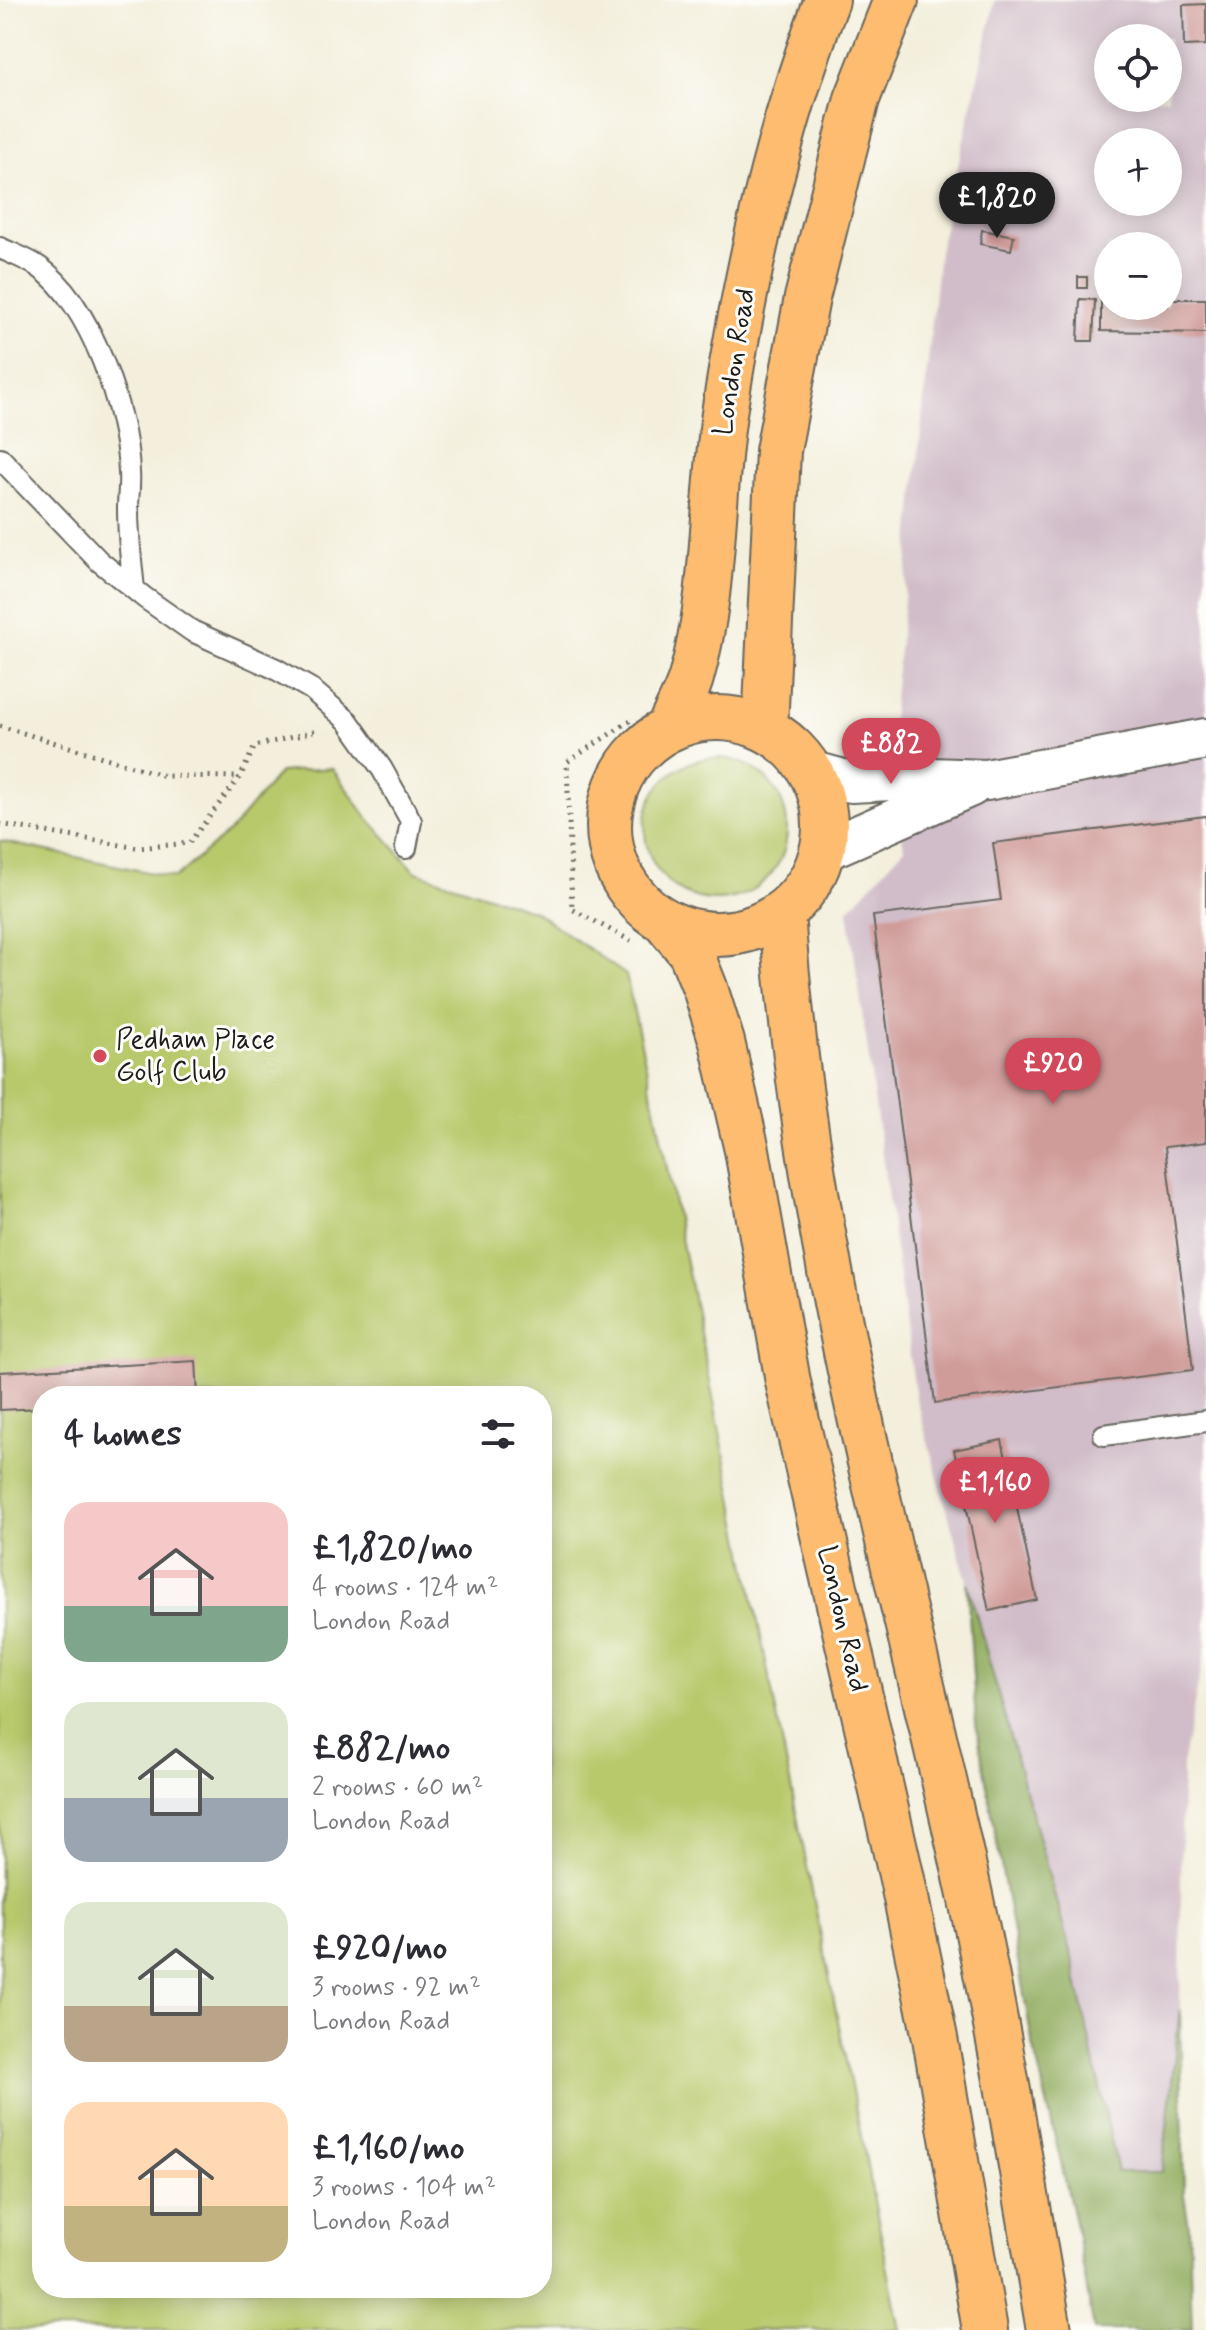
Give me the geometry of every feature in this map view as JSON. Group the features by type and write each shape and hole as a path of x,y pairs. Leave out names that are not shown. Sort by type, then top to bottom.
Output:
{"main road":[{"name":"London Road","path":"669,728 691,681 703,623 724,409 765,196 802,65 827,0"},
{"name":"London Road","path":"765,729 778,451 807,298 857,99 896,0"},
{"path":"717,718 742,721 765,729 790,747 810,771 821,797 825,824 821,852 813,875 800,895 782,912 755,927 725,934 694,932 665,921 644,906 627,887 615,862 609,836 610,808 618,782 648,742 669,728 717,718"},
{"path":"782,912 787,987 804,1123 827,1254 885,1526 970,1894 1049,2330"},
{"name":"London Road","path":"665,921 691,953 705,988 722,1042 747,1150 788,1382 902,1879 935,2038 985,2330"}],"street":[{"path":"810,771 851,782 931,778 986,780 1206,739"},
{"path":"821,852 986,780"}],"lane":[{"path":"0,248 40,268 66,294 87,329 105,369 122,422 130,471 129,545 134,589"},
{"path":"0,458 99,561 134,589 192,631 274,668 311,689 348,721 382,769 411,821 406,848"},
{"path":"1104,1435 1206,1421"}],"path":[{"path":"0,726 165,776 240,777"},
{"path":"0,824 138,848 189,843 240,777 255,746 313,732 322,739"}],"shaded area":[{"path":"995,0 1206,0 1206,1645 1182,1765 1180,2009 1162,2172 1118,2172 1072,1958 916,1399 848,910 904,849 889,750 939,251"}],"green space":[{"path":"716,758 743,763 766,779 782,802 787,829 782,856 766,879 743,895 716,900 689,895 666,879 650,856 645,829 650,802 666,779 689,763"},
{"path":"332,768 366,816 416,872 534,911 626,975 900,2330 0,2330 0,841 175,878 232,829 280,772"},
{"path":"967,1582 1072,1958 1118,2172 1162,2172 1180,2009 1184,2195 1189,2226 1192,2330 1094,2330 1076,2227 1032,2040 976,1724"}],"building":[{"path":"1206,4 1206,45 1184,46 1183,5"},
{"path":"995,187 1021,191 1018,207 992,203"},
{"path":"982,230 1014,236 1011,250 980,244"},
{"path":"1078,277 1087,277 1087,288 1078,288"},
{"path":"1080,299 1094,300 1093,341 1078,341"},
{"path":"1182,299 1206,299 1206,333 1101,331 1101,320 1182,320"},
{"path":"1206,816 1206,1142 1165,1147 1193,1370 935,1403 873,916 1001,900 993,843"},
{"path":"196,1361 197,1386 32,1386 32,1408 0,1410 0,1372"},
{"path":"1002,1440 1037,1600 989,1611 954,1450"}],"place":[{"name":"Pedham Place Golf Club","path":"100,1056"}]}
